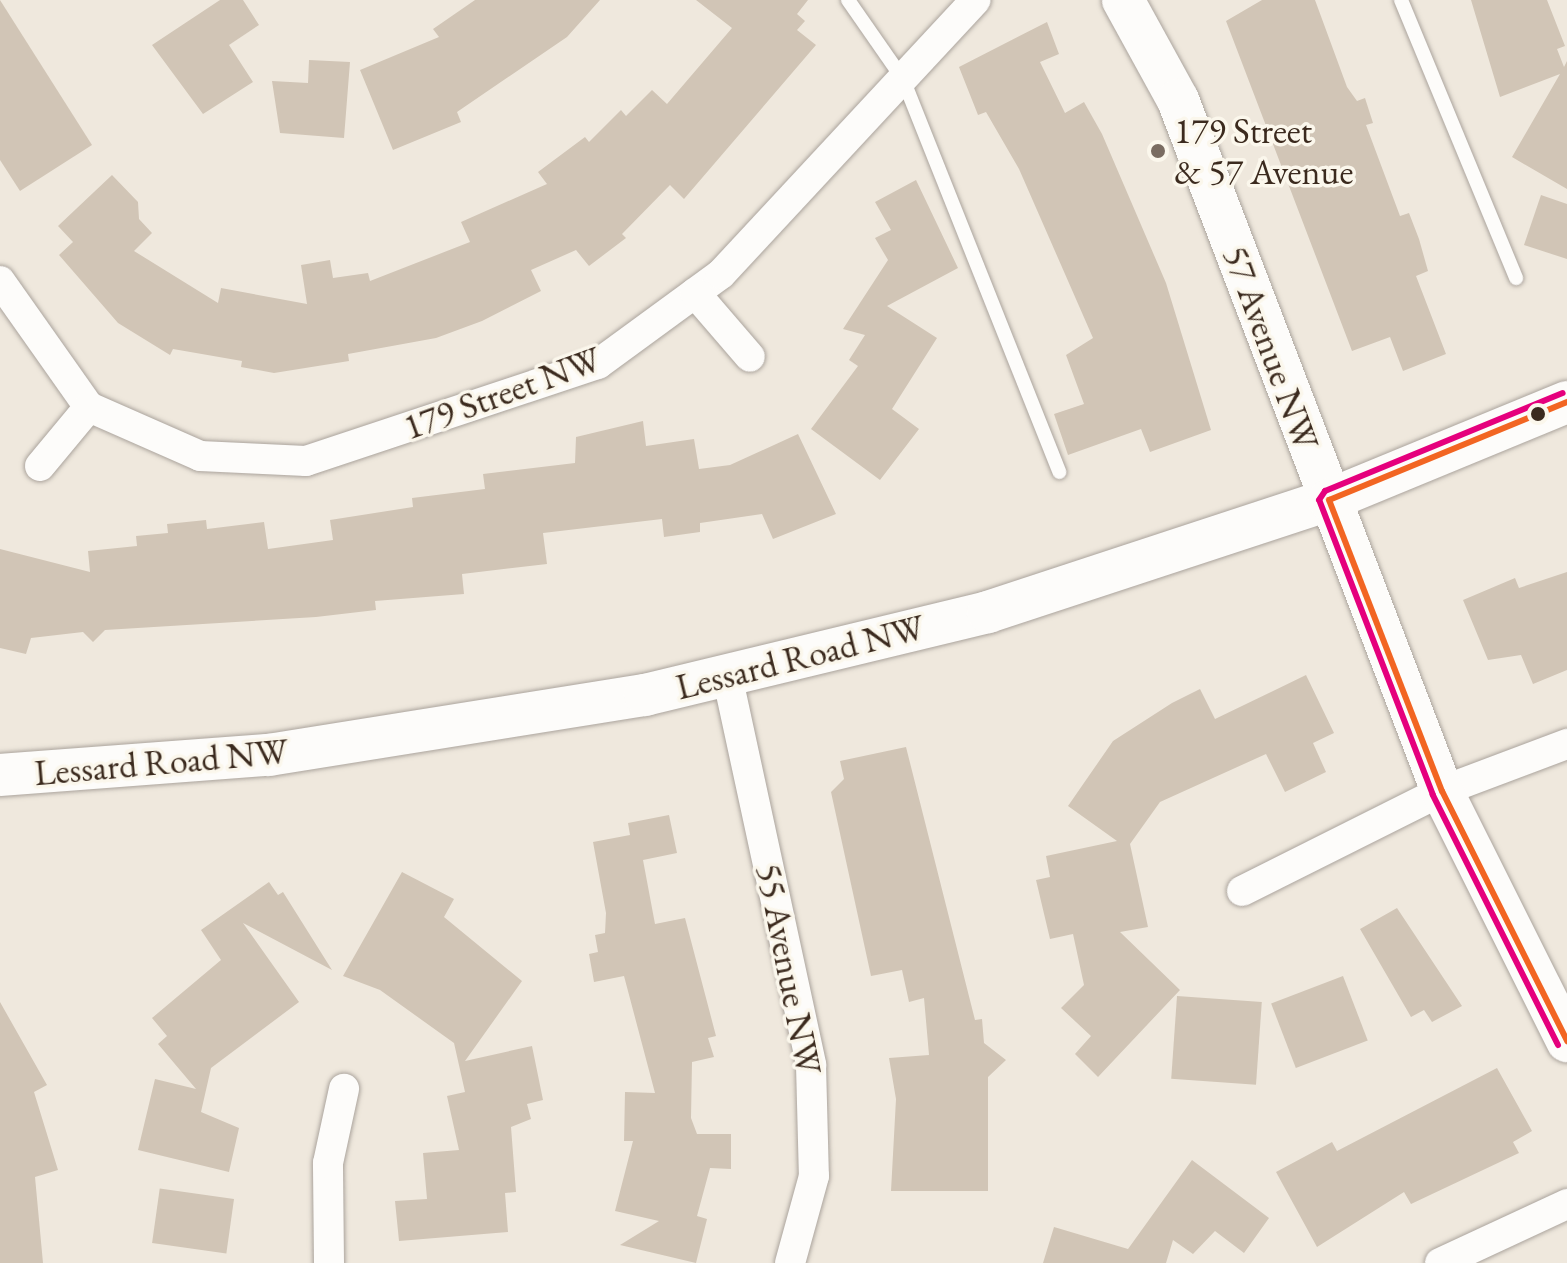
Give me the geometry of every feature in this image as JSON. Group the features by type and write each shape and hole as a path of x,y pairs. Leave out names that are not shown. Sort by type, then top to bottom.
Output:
{"main road":[{"name":"57 Avenue NW","path":"1123,0 1178,100 1442,791 1567,1041"},
{"name":"Lessard Road NW","path":"0,775 269,755 727,675 988,612 1329,500 1567,402"}],"street":[{"name":"179 Street NW","path":"89,407 200,456 306,461 598,364 695,293 976,0"},
{"path":"0,281 89,407 40,466"},
{"path":"695,293 750,357"},
{"name":"55 Avenue NW","path":"727,675 811,1065 814,1176 790,1263"},
{"path":"1242,891 1442,791 1567,744"},
{"path":"329,1263 328,1163 344,1089"},
{"path":"1440,1263 1567,1204"}],"lane":[{"path":"848,0 903,79 1059,472"},
{"path":"1401,0 1516,278"}],"building":[{"path":"0,0 92,145 20,191 0,160"},
{"path":"220,0 243,0 259,25 229,45 253,82 203,114 152,45"},
{"path":"475,0 600,0 567,37 457,112 461,122 393,150 360,70 439,37 433,29"},
{"path":"696,0 808,0 797,14 805,21 797,30 816,45 684,199 670,185 622,234 626,238 589,266 576,250 531,270 541,291 482,321 436,338 348,354 349,361 274,373 241,367 242,361 173,349 170,355 118,323 59,255 73,242 58,226 112,175 138,202 139,219 152,233 134,251 218,303 221,288 307,304 301,265 330,260 333,278 368,273 370,281 470,242 461,222 547,184 538,172 585,137 589,142 621,110 626,116 652,90 667,104 732,28"},
{"path":"1262,0 1315,0 1347,87 1357,101 1365,98 1373,123 1366,125 1400,216 1409,213 1419,239 1428,271 1416,276 1446,354 1403,371 1390,337 1352,351 1226,21"},
{"path":"1471,0 1547,0 1565,46 1557,49 1564,67 1567,61 1567,189 1512,157 1560,74 1500,97"},
{"path":"1047,22 1059,54 1040,62 1065,113 1084,102 1102,134 1166,283 1211,430 1150,452 1141,429 1068,455 1054,414 1084,404 1066,355 1093,338 1019,169 986,112 978,115 959,67"},
{"path":"309,60 350,62 344,138 280,133 272,81 308,83"},
{"path":"916,180 958,268 887,306 937,338 892,409 919,429 880,480 811,429 858,366 849,360 865,335 843,329 888,260 875,238 891,230 875,202"},
{"path":"1541,195 1567,204 1567,259 1524,245"},
{"path":"643,421 646,446 694,439 699,469 730,465 798,434 836,514 773,539 762,514 700,523 700,532 664,537 662,519 543,533 547,564 462,574 464,594 375,601 376,610 316,617 105,630 93,642 83,632 31,638 26,654 0,648 0,549 90,572 88,551 137,546 136,536 168,533 167,524 206,520 207,529 264,522 268,549 333,540 330,520 413,507 412,498 485,489 483,474 575,463 576,437"},
{"path":"1567,572 1567,670 1533,684 1521,655 1488,660 1463,600 1515,578 1519,588"},
{"path":"1306,675 1334,733 1313,743 1326,772 1285,792 1266,754 1160,802 1130,844 1148,927 1120,932 1180,990 1098,1077 1075,1054 1091,1036 1061,1008 1084,985 1073,934 1050,939 1036,880 1050,877 1046,856 1117,841 1068,806 1113,741 1172,703 1200,689 1215,719"},
{"path":"906,747 975,1020 982,1019 984,1043 1006,1060 988,1077 988,1191 891,1191 896,1099 889,1058 929,1055 924,998 909,1002 902,970 871,976 831,792 844,779 840,761"},
{"path":"669,815 677,853 643,860 655,924 685,918 716,1036 708,1038 714,1057 692,1062 691,1118 697,1134 731,1134 731,1169 710,1168 697,1216 707,1219 696,1263 620,1245 659,1221 615,1211 633,1141 624,1141 625,1092 655,1093 624,976 594,982 589,954 598,952 595,935 605,933 606,913 593,842 630,835 628,823"},
{"path":"402,872 454,899 444,917 522,981 465,1061 532,1046 543,1100 527,1104 531,1119 511,1127 516,1192 505,1193 508,1232 399,1241 395,1201 427,1199 423,1153 459,1150 447,1096 465,1092 454,1043 380,990 343,976"},
{"path":"269,882 278,895 283,892 332,970 243,923 299,1002 211,1068 201,1112 239,1128 229,1172 138,1150 155,1079 196,1089 158,1044 167,1036 152,1018 221,960 201,930"},
{"path":"1397,908 1462,1006 1432,1022 1424,1010 1411,1017 1360,929"},
{"path":"1343,976 1368,1040 1296,1068 1271,1004"},
{"path":"1177,996 1262,1002 1256,1085 1171,1079"},
{"path":"0,1002 47,1085 34,1092 58,1170 35,1177 43,1263 0,1263"},
{"path":"1497,1068 1532,1131 1513,1142 1519,1153 1411,1204 1404,1192 1317,1247 1276,1172 1332,1142 1337,1151"},
{"path":"1192,1160 1269,1218 1244,1253 1215,1231 1193,1254 1173,1240 1166,1263 1043,1263 1054,1227 1128,1249"},
{"path":"160,1189 234,1199 226,1253 152,1243"}],"transit line":[{"path":"1558,1045 1433,795 1319,500 1325,491 1563,393"},
{"path":"1567,402 1329,500 1442,791 1567,1041"}],"place":[{"name":"179 Street & 57 Avenue","path":"1158,151"}]}
